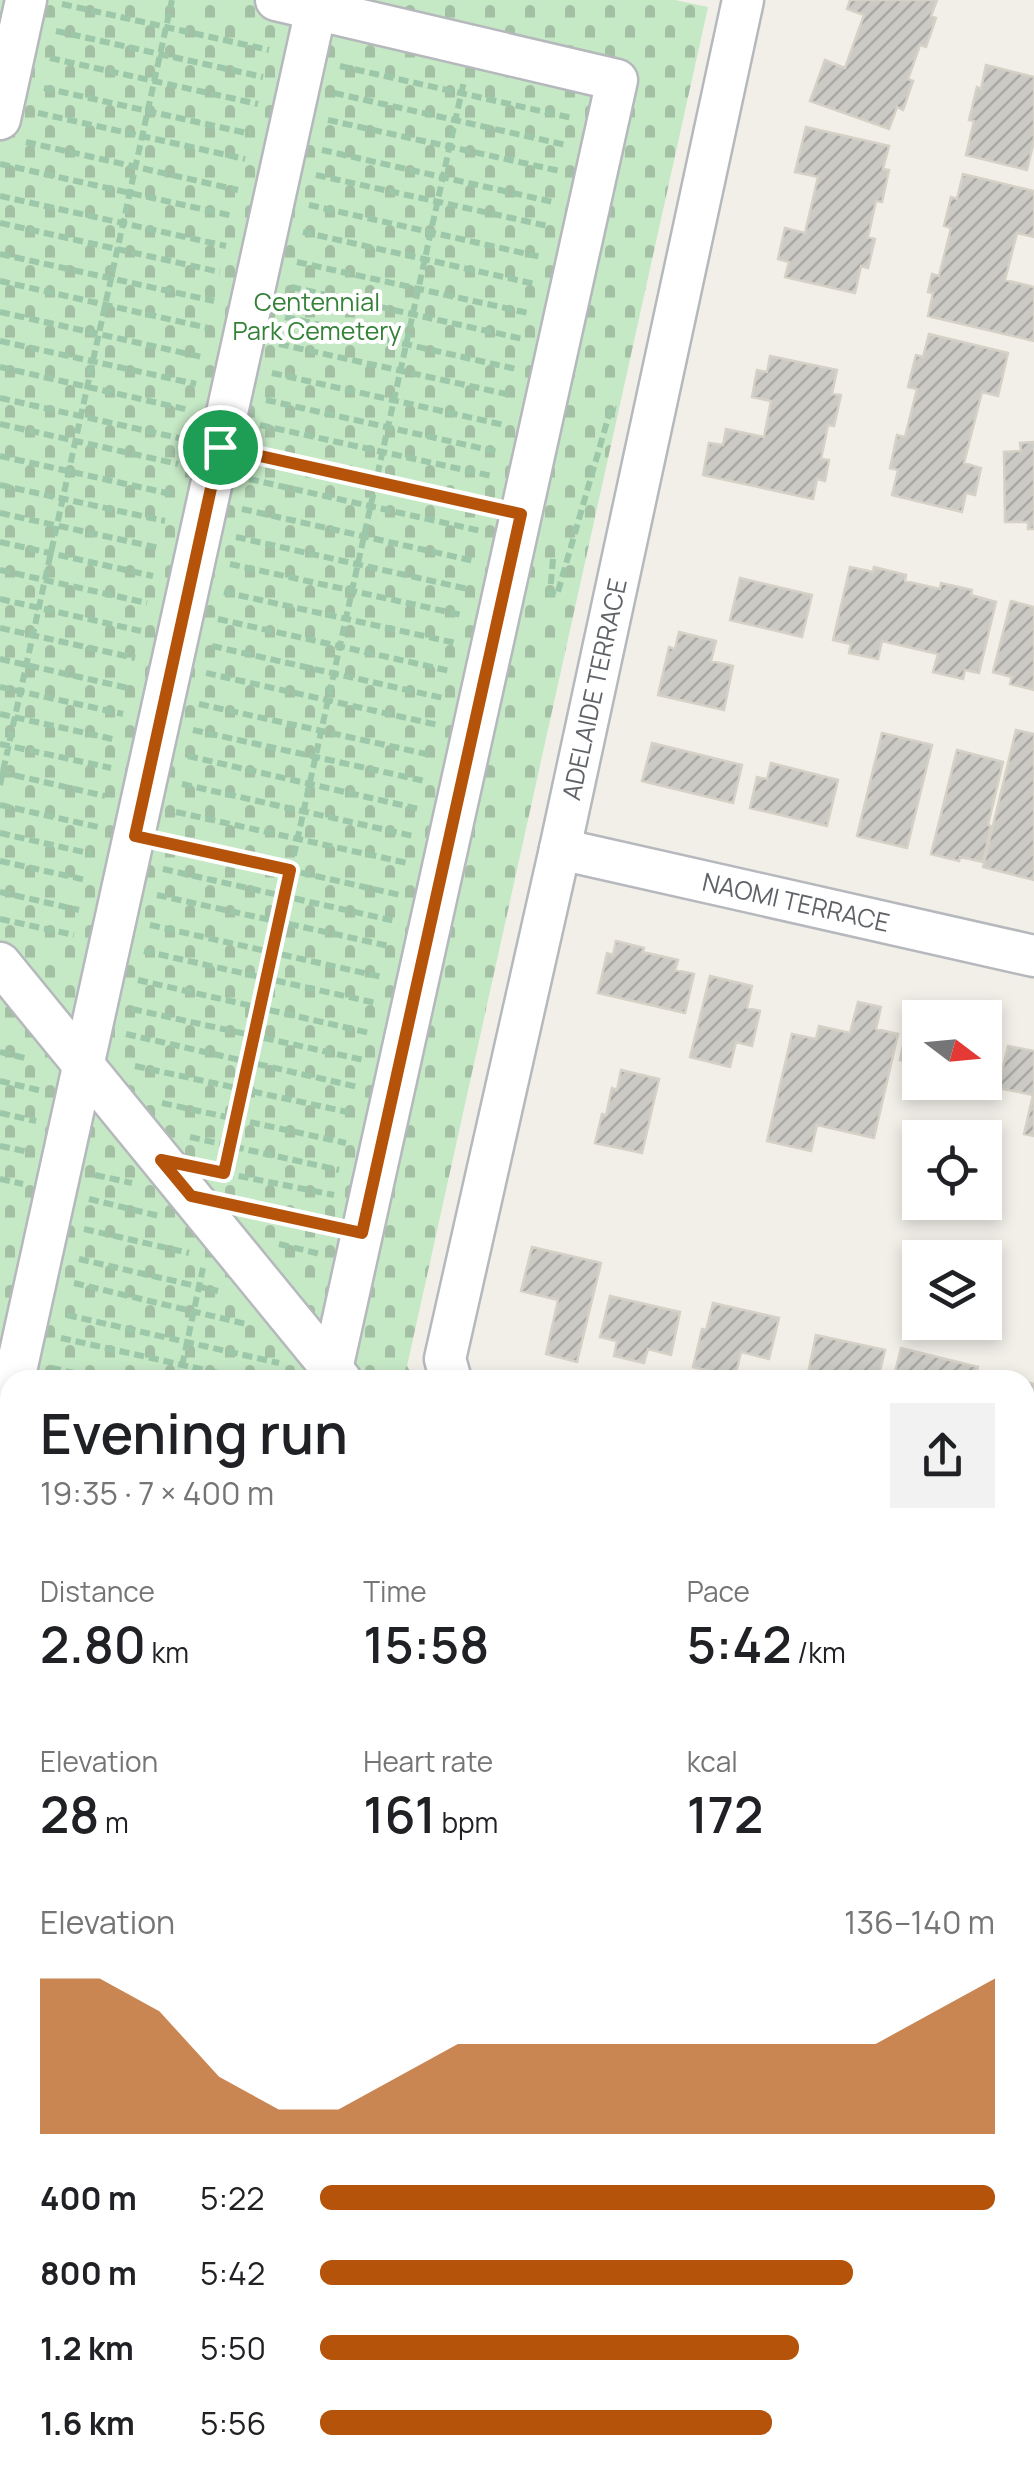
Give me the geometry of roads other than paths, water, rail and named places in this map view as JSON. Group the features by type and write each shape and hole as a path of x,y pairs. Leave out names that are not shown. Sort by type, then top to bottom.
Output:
{"street":[{"path":"0,119 26,0"},
{"path":"276,0 617,80 338,1370"},
{"name":"ADELAIDE TERRACE","path":"448,1370 445,1360 743,0"},
{"path":"17,1370 316,9"},
{"path":"0,963 149,777"},
{"path":"149,777 131,1123 216,1219 265,1315 331,1370"},
{"name":"NAOMI TERRACE","path":"560,849 1034,956"}],"park label":[{"name":"Centennial Park Cemetery","path":"317,316"}]}
